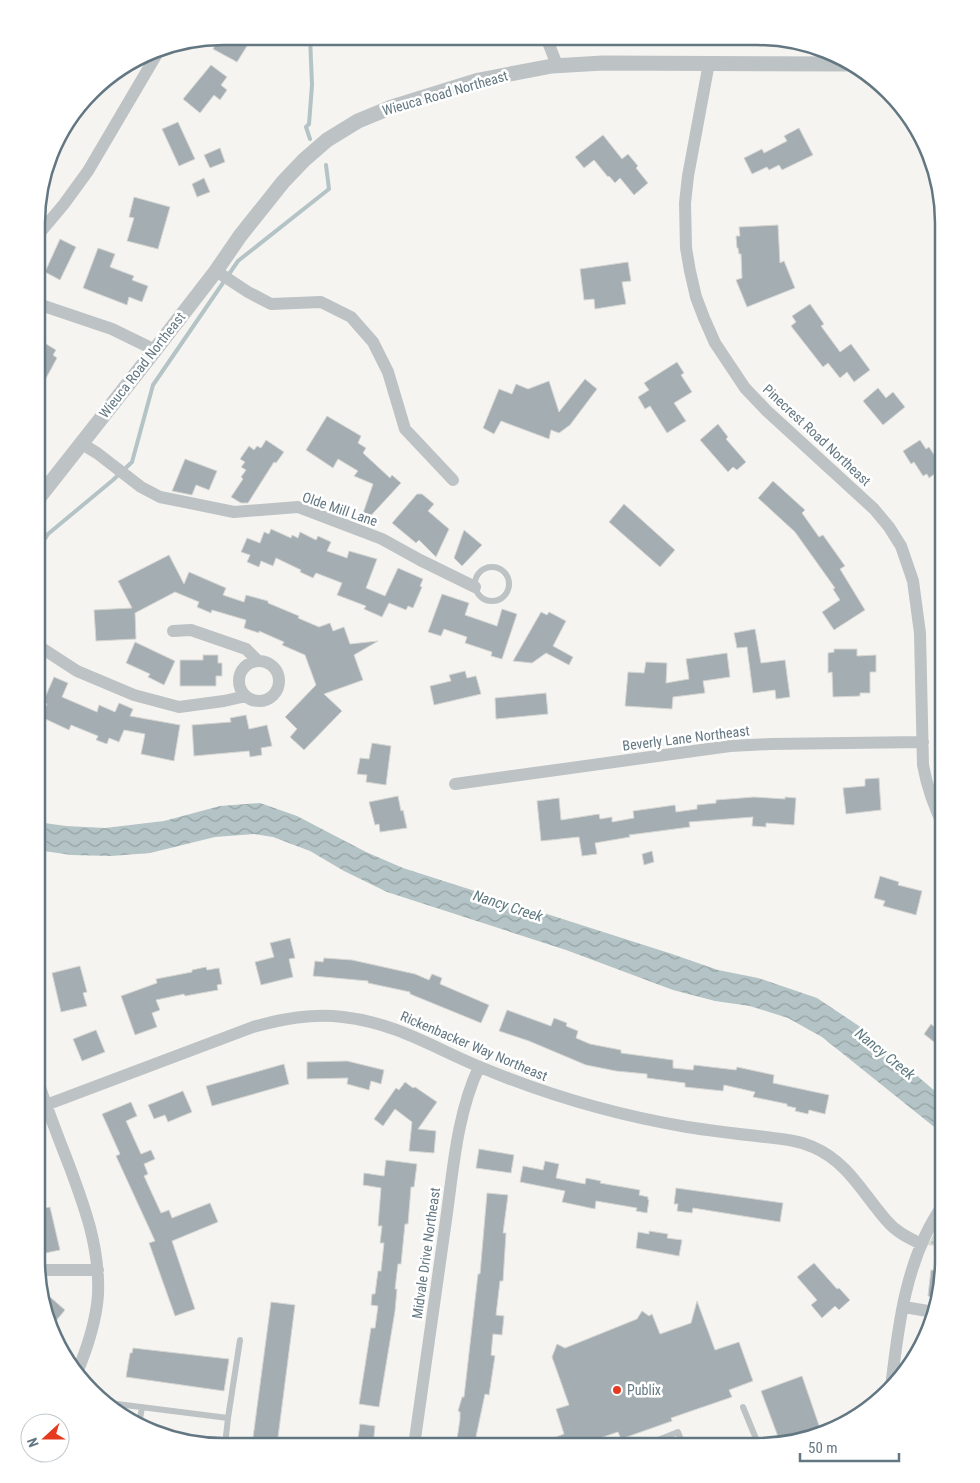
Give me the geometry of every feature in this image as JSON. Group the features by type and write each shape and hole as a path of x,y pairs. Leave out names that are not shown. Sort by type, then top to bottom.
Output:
{"street":[{"path":"549,45 557,65"},
{"path":"45,227 88,171 154,59"},
{"name":"Wieuca Road Northeast","path":"45,490 218,272 245,229 283,182 327,140 358,121 392,107 479,80 557,65 603,63 837,64"},
{"name":"Pinecrest Road Northeast","path":"709,63 688,176 685,203 686,248 696,297 715,343 745,388 767,411 874,509 889,527 901,546 913,581 920,633 924,765 927,786 935,809"},
{"path":"218,272 248,292 271,304 322,302 351,317 373,342 388,372 405,429 453,480"},
{"path":"45,306 112,329 134,338 155,350"},
{"name":"Olde Mill Lane","path":"82,444 141,486 160,497 234,512 298,507 382,539 475,587"},
{"path":"172,631 191,630 246,649 258,661"},
{"path":"45,650 77,671 134,695 179,707 224,702 246,696"},
{"path":"258,661 264,662 275,669 280,681 275,694 264,701 258,702 246,696 240,684 240,678 246,666 258,661"},
{"name":"Beverly Lane Northeast","path":"454,784 730,746 923,742"},
{"name":"Rickenbacker Way Northeast","path":"46,1105 253,1027 278,1020 304,1017 342,1017 382,1024 410,1034 479,1067 548,1094 620,1114 687,1127 792,1140 811,1146 841,1164 887,1222 904,1235 921,1244"},
{"name":"Midvale Drive Northeast","path":"415,1438 450,1190 464,1106 470,1086 479,1067"},
{"path":"46,1105 86,1212 95,1245 98,1270 98,1296 88,1345 80,1365"},
{"path":"895,1371 909,1281 921,1244 935,1217"},
{"path":"45,1270 98,1270"},
{"path":"904,1307 928,1311"}],"lane":[{"path":"492,566 499,568 509,578 510,586 506,595 498,601 488,601 479,596 475,587 478,573 484,568 492,566"},
{"path":"226,1438 240,1340"},
{"path":"119,1404 228,1418"},
{"path":"140,1418 142,1407"},
{"path":"743,1407 756,1438"},
{"path":"663,1438 678,1432 681,1438"}],"shaded area":[{"path":"935,1232 935,1246 928,1245"}],"water":[{"name":"Nancy Creek","path":"260,803 297,816 366,852 403,868 718,970 758,978 817,998 859,1026 935,1091 935,1128 822,1037 788,1018 750,1006 715,1001 673,990 566,950 387,892 344,871 310,851 273,837 254,834 215,837 150,853 111,856 71,855 45,851 45,823 105,828 164,821 220,806"}],"building":[{"path":"215,45 247,46 237,62 213,49"},
{"path":"211,65 227,77 221,85 227,90 220,100 214,95 200,113 183,99"},
{"path":"178,122 195,159 179,166 162,129"},
{"path":"799,128 813,155 782,170 779,165 769,170 767,167 752,174 744,158 762,149 764,153 787,141 784,136"},
{"path":"603,135 622,159 628,154 648,183 634,195 620,178 615,183 608,177 594,160 584,168 575,157"},
{"path":"220,148 225,162 210,168 204,155"},
{"path":"204,178 210,192 197,197 192,184"},
{"path":"134,197 170,207 158,249 127,241 134,218 129,217"},
{"path":"778,225 780,263 784,261 795,288 747,307 736,280 742,278 741,254 739,254 737,248 736,236 740,236 739,227"},
{"path":"60,239 76,247 60,280 45,272"},
{"path":"98,248 115,254 110,267 134,276 132,280 148,286 142,302 129,297 127,305 83,288"},
{"path":"628,262 631,281 622,282 626,304 595,309 594,299 584,300 580,269"},
{"path":"810,304 824,324 821,326 840,352 851,344 870,370 854,382 847,372 840,378 828,363 823,367 791,326 796,322 792,316"},
{"path":"45,343 56,350 53,355 57,358 45,380"},
{"path":"677,362 684,373 681,375 692,392 674,403 686,421 667,433 650,406 645,409 638,397 649,390 644,383"},
{"path":"585,379 597,389 570,425 559,433 551,430 549,439 501,421 494,434 483,428 499,389 512,394 516,384 528,389 549,381 559,412"},
{"path":"878,388 886,398 893,392 905,407 883,425 863,401"},
{"path":"327,416 361,436 358,443 366,448 363,453 390,478 392,475 401,483 364,523 360,522 373,484 354,476 358,471 338,459 333,468 306,450"},
{"path":"718,424 728,437 726,439 746,462 737,470 733,467 728,472 700,440"},
{"path":"266,440 284,452 276,463 274,462 248,503 241,503 231,497 243,479 241,477 246,470 241,467 245,462 240,459 249,446 254,450 257,446 261,448"},
{"path":"920,440 926,449 929,447 935,456 935,474 929,478 927,474 923,476 914,462 911,464 903,451"},
{"path":"185,459 217,471 209,490 196,485 192,495 172,491"},
{"path":"773,481 805,510 802,513 819,537 823,535 845,566 840,569 865,610 834,630 822,612 840,600 833,589 835,588 795,532 758,498"},
{"path":"417,494 422,494 434,504 428,511 449,529 436,557 419,540 416,543 392,523"},
{"path":"624,504 675,550 660,567 609,522"},
{"path":"271,529 291,538 292,535 298,538 300,532 316,540 318,536 331,542 327,551 347,558 349,551 377,559 366,588 385,596 398,568 423,579 420,586 422,587 413,608 408,606 406,610 389,603 382,617 364,609 366,606 337,595 342,583 316,573 313,578 276,558 273,566 261,561 259,567 247,562 250,555 241,552 247,538 260,543 264,532 269,534"},
{"path":"464,530 482,545 462,566 454,558"},
{"path":"169,555 184,584 189,572 226,588 223,595 244,602 246,595 268,601 268,603 319,627 330,623 333,631 344,627 350,644 378,641 354,655 363,680 324,694 342,711 304,750 290,737 297,729 285,717 316,685 305,655 282,645 284,642 259,631 259,633 244,628 246,620 212,610 211,613 197,607 199,602 175,592 135,613 136,639 96,641 94,610 132,608 118,581"},
{"path":"442,594 469,603 465,615 497,626 502,609 517,614 502,659 491,656 492,652 465,643 467,637 444,629 441,636 428,632"},
{"path":"541,612 547,615 549,612 566,621 553,646 573,657 569,665 546,653 532,663 513,661"},
{"path":"755,629 761,663 785,660 790,697 776,699 775,690 753,693 747,647 737,648 734,633"},
{"path":"135,642 175,661 164,685 148,677 150,674 126,663"},
{"path":"834,649 857,649 857,656 876,655 876,672 870,672 870,693 860,693 860,696 833,697 832,672 828,673 828,653 834,652"},
{"path":"727,653 730,677 703,681 705,693 673,697 672,709 625,706 628,672 644,673 646,662 667,663 666,683 689,679 686,659"},
{"path":"203,655 218,655 218,663 222,663 222,676 216,676 216,686 180,686 180,660 203,660"},
{"path":"465,671 467,678 476,676 481,694 434,705 430,686 451,681 449,675"},
{"path":"54,677 68,683 62,697 97,712 99,705 115,712 119,703 133,709 130,716 180,725 174,761 141,754 145,734 124,730 119,742 109,738 107,744 96,740 98,736 71,725 69,730 45,719 47,704 45,703 45,697"},
{"path":"546,693 548,714 496,719 495,698"},
{"path":"246,715 249,729 267,725 272,746 261,748 262,755 250,757 249,751 194,756 192,725 231,722 230,718"},
{"path":"372,743 391,746 386,785 366,782 367,775 357,774 360,758 369,759"},
{"path":"879,778 881,810 846,814 843,788 865,786 865,779"},
{"path":"398,796 407,828 380,832 379,824 375,825 369,802"},
{"path":"754,797 796,798 794,825 766,823 766,827 752,826 753,817 689,822 690,827 629,835 630,837 595,843 597,854 582,856 579,837 541,841 537,801 559,798 561,820 599,814 600,819 612,817 612,822 634,818 633,811 675,805 676,812 697,809 697,805 716,803 716,800"},
{"path":"652,851 654,862 644,865 642,854"},
{"path":"880,876 899,882 898,885 922,891 916,915 883,906 885,901 874,898"},
{"path":"290,938 295,958 289,959 293,977 261,985 255,962 274,957 270,943"},
{"path":"324,958 352,960 415,974 429,980 432,974 442,978 440,984 489,1005 481,1023 410,994 410,992 368,983 368,981 313,976 315,961 323,962"},
{"path":"80,966 87,992 83,993 87,1006 61,1012 52,973"},
{"path":"206,967 207,970 219,968 222,984 217,985 218,990 156,1000 160,1010 152,1013 157,1027 135,1035 121,996 157,983 156,979 192,972 192,970"},
{"path":"507,1010 551,1026 554,1018 567,1023 566,1026 578,1031 576,1038 590,1044 621,1050 621,1053 673,1060 673,1068 693,1070 694,1065 736,1070 737,1067 774,1075 773,1083 829,1095 825,1114 809,1110 808,1114 795,1111 796,1108 787,1106 787,1104 753,1097 755,1092 724,1085 723,1091 685,1087 685,1083 647,1078 647,1074 616,1071 586,1065 529,1041 499,1031"},
{"path":"931,1024 935,1027 935,1043 924,1034"},
{"path":"96,1030 105,1052 82,1061 73,1039"},
{"path":"347,1061 384,1070 381,1084 371,1081 369,1090 347,1084 348,1078 307,1079 307,1062"},
{"path":"284,1064 289,1084 212,1106 206,1086"},
{"path":"405,1082 437,1102 418,1129 436,1131 434,1153 409,1151 412,1122 395,1109 383,1126 374,1119 396,1088 399,1090"},
{"path":"183,1091 192,1112 168,1122 165,1115 154,1119 148,1105"},
{"path":"131,1102 137,1116 126,1121 141,1154 151,1150 155,1159 144,1164 148,1174 144,1176 161,1213 169,1210 172,1218 210,1203 218,1222 172,1241 195,1309 175,1316 149,1243 155,1241 116,1156 120,1154 102,1114"},
{"path":"479,1149 514,1155 511,1173 476,1168"},
{"path":"386,1160 417,1164 414,1187 411,1187 408,1224 405,1224 401,1264 398,1264 395,1311 379,1407 359,1404 371,1328 375,1328 378,1306 371,1305 372,1294 375,1294 378,1271 381,1271 384,1243 380,1243 382,1226 378,1226 381,1188 363,1185 364,1173 384,1176"},
{"path":"545,1161 559,1164 556,1178 585,1184 586,1178 601,1181 600,1183 640,1190 639,1195 648,1197 649,1200 647,1213 636,1211 637,1208 596,1201 595,1209 562,1202 565,1191 520,1182 523,1166 543,1170"},
{"path":"676,1188 783,1203 780,1222 693,1208 692,1213 677,1211 678,1204 674,1204"},
{"path":"487,1193 508,1195 503,1233 506,1233 503,1281 500,1281 496,1315 504,1316 502,1335 493,1334 491,1355 495,1356 489,1395 485,1394 476,1438 457,1438 460,1419 460,1412 458,1411 462,1397 464,1397 478,1274 480,1274"},
{"path":"50,1207 60,1250 45,1253 45,1208"},
{"path":"649,1231 668,1234 667,1238 682,1240 679,1256 636,1248 638,1232 649,1234"},
{"path":"814,1263 837,1289 839,1288 850,1300 839,1310 835,1306 822,1318 811,1305 817,1300 797,1277"},
{"path":"931,1270 935,1270 932,1297 928,1296"},
{"path":"48,1295 65,1310 56,1321"},
{"path":"697,1301 715,1350 739,1342 753,1381 729,1390 732,1397 671,1418 672,1421 624,1438 621,1438 618,1432 600,1438 553,1438 564,1434 556,1409 569,1405 552,1357 557,1344 565,1348 637,1319 642,1311 649,1316 652,1314 660,1334 691,1323"},
{"path":"271,1302 295,1305 278,1438 253,1438"},
{"path":"133,1348 229,1359 224,1391 126,1377 130,1353 132,1353"},
{"path":"802,1376 819,1427 792,1435 778,1436 761,1391"},
{"path":"360,1424 375,1426 374,1438 358,1438"}],"waterway":[{"path":"310,45 312,85 309,124 306,127 310,139"},
{"path":"45,538 132,462 153,385 238,261 329,189 326,165"}],"place":[{"name":"Publix","path":"617,1390"}]}
